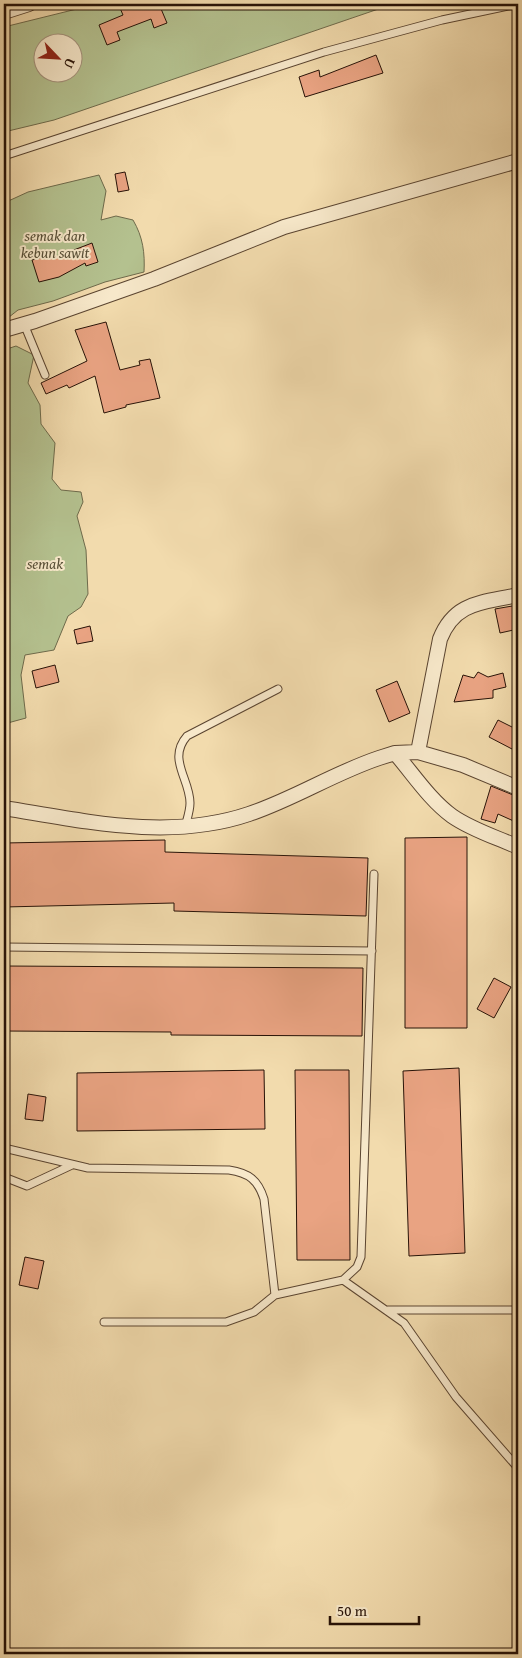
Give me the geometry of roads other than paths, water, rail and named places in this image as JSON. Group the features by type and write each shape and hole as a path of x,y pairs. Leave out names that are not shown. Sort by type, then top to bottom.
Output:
{"street":[{"path":"4,12 29,4"},
{"path":"4,330 154,279 284,226 518,161"},
{"path":"418,752 444,627 460,609 518,595"},
{"path":"4,808 118,826 163,828 203,826 249,814 361,764 395,753 418,752 463,765 518,788"},
{"path":"395,753 436,801 452,816 473,828 518,847"}],"lane":[{"path":"4,156 324,52 442,20 518,4"},
{"path":"24,324 45,375"},
{"path":"185,827 190,804 178,756 182,742 187,736 278,689"},
{"path":"104,1322 226,1322 254,1312 275,1295 343,1280 357,1267 360,1257 374,874"},
{"path":"4,946 372,951"},
{"path":"4,1148 72,1165 126,1169 229,1170 242,1172 252,1177 260,1186 264,1199 275,1295"},
{"path":"4,1177 24,1185 30,1185 72,1165"},
{"path":"343,1280 388,1310 413,1334 456,1397 518,1468"},
{"path":"388,1310 518,1310"}],"park label":[{"name":"semak dan kebun sawit","path":"55,244"},
{"name":"semak","path":"45,564"}]}
